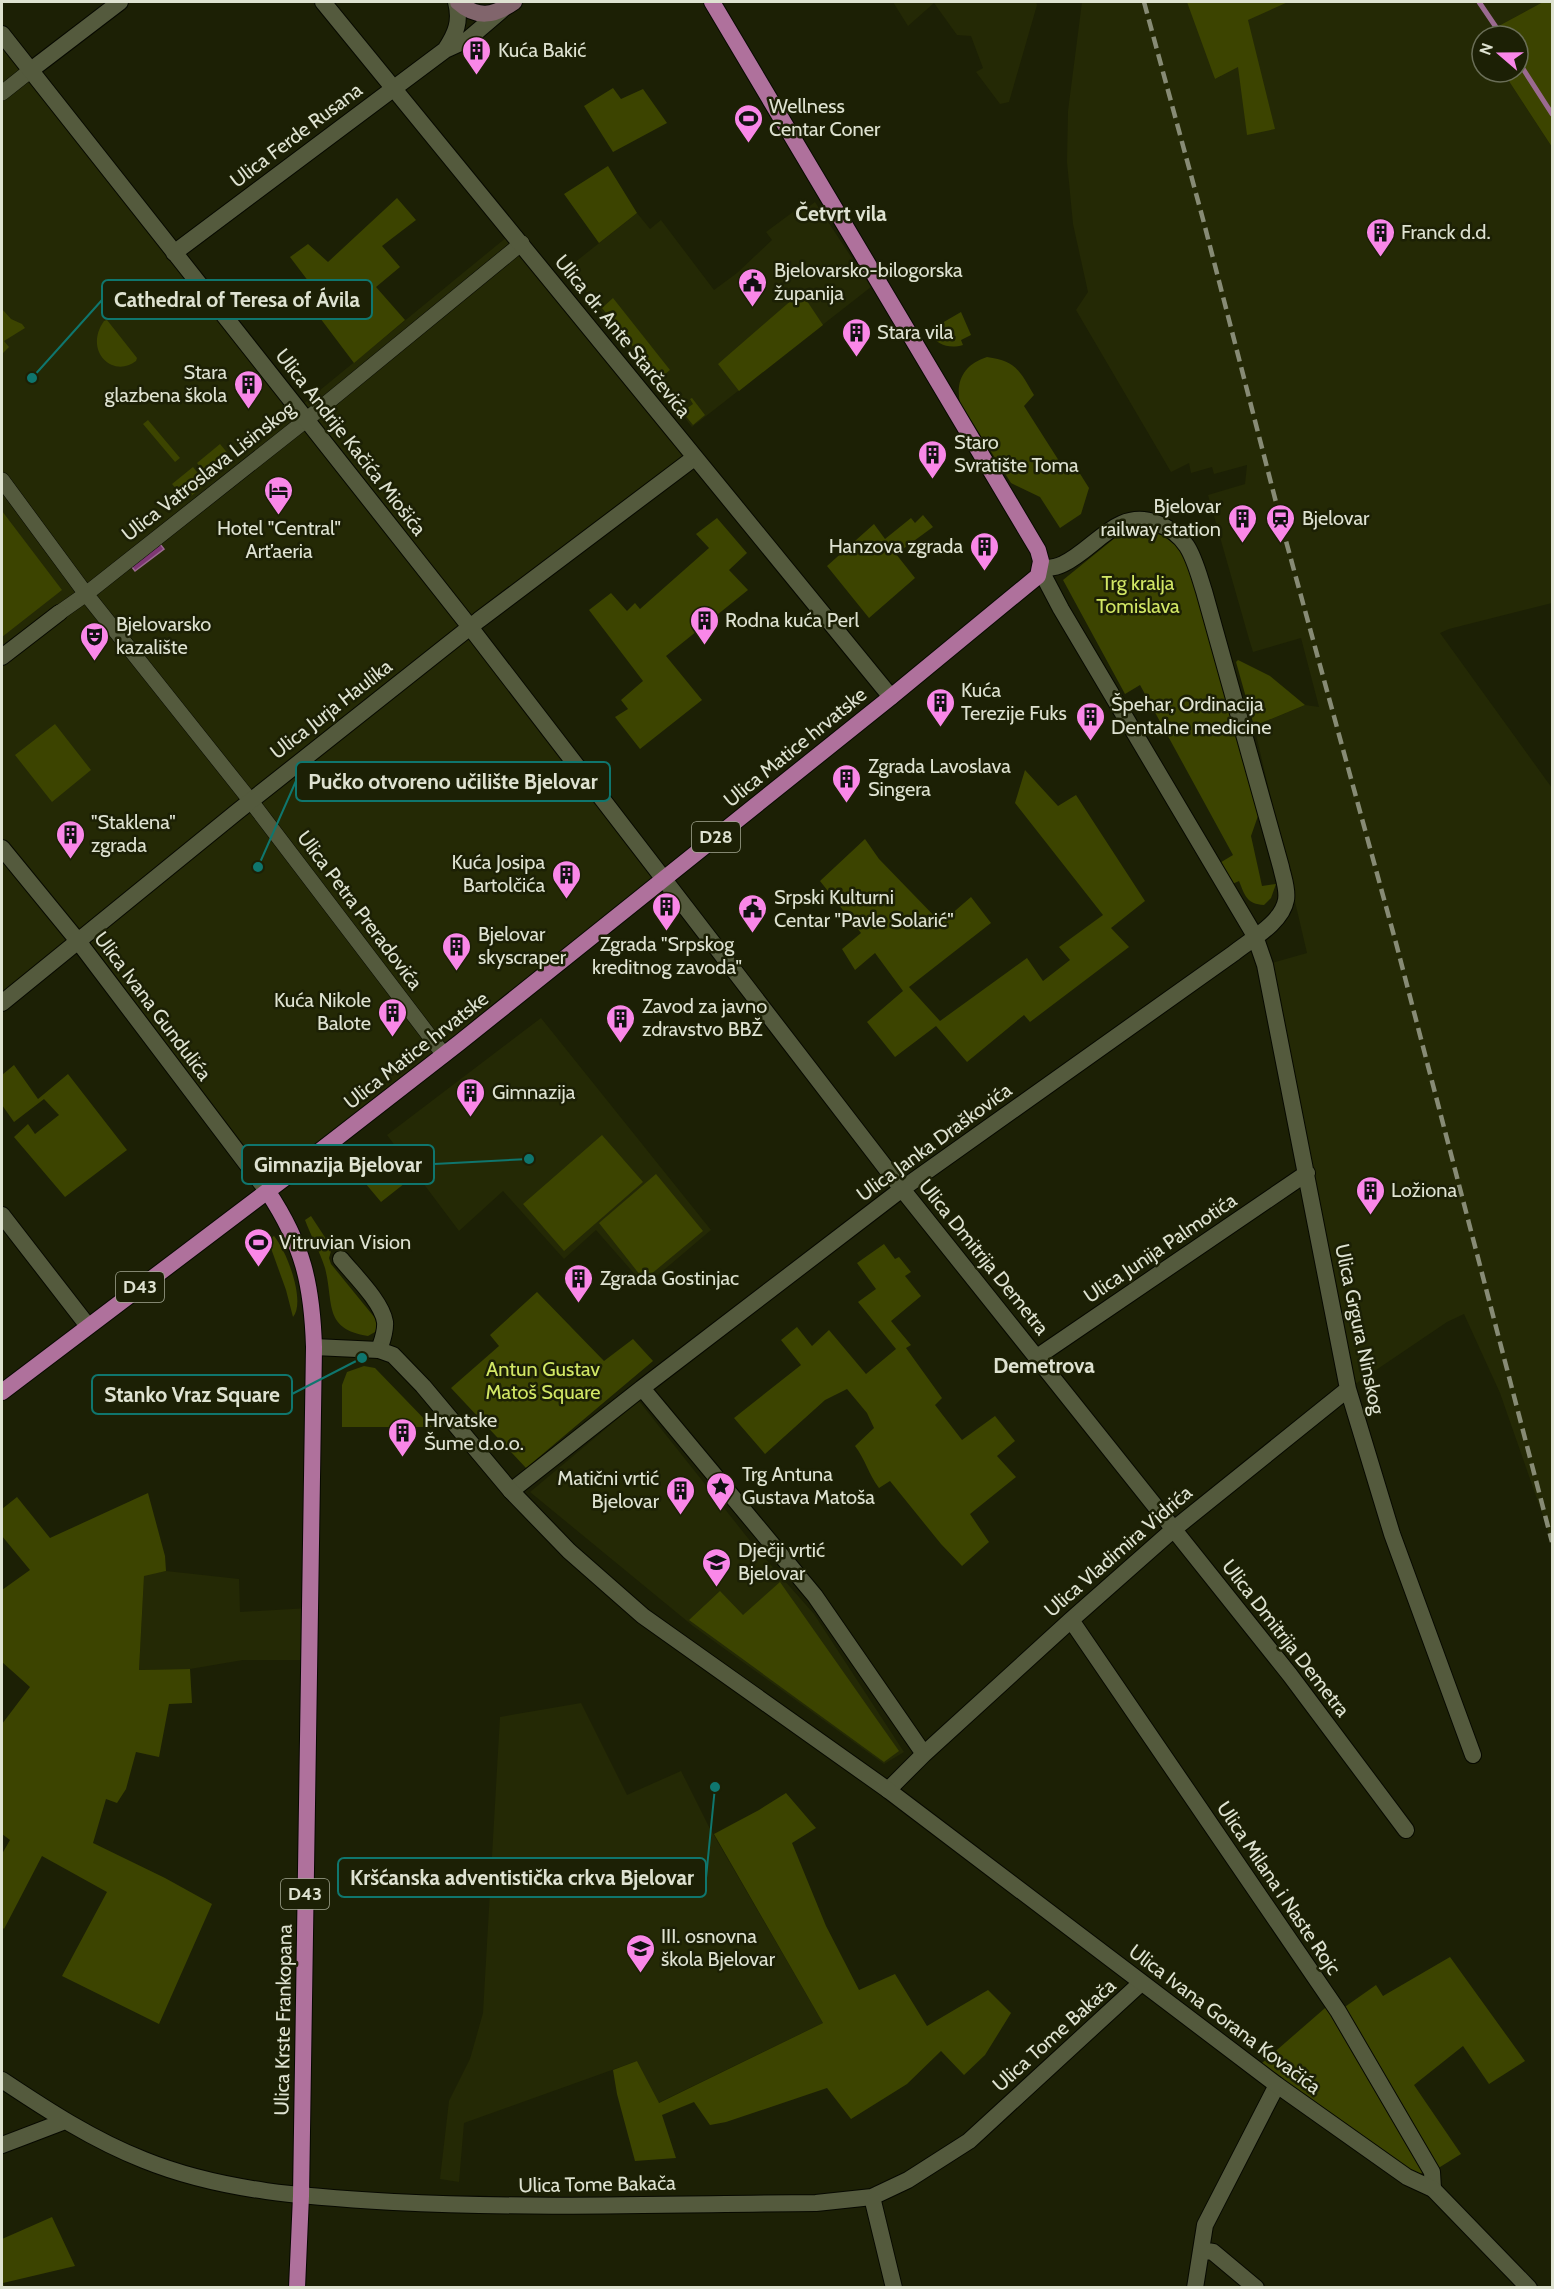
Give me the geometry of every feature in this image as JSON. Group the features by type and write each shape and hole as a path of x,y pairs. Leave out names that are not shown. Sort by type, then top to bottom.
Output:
{"main road":[{"path":"457,2 481,15 491,15 507,6"},
{"path":"712,2 1038,550 1040,569"},
{"name":"Ulica Matice hrvatske","path":"2,1392 268,1192 444,1055 891,697 1029,584 1038,576 1040,569"},
{"name":"D43","path":"268,1192 283,1215 303,1260 309,1287 314,1347"},
{"name":"Ulica Krste Frankopana","path":"297,2288 301,2196 314,1347"}],"street":[{"path":"2,93 120,2"},
{"name":"Ulica dr. Ante Starčevića","path":"323,2 891,697"},
{"name":"Ulica Ferde Rusana","path":"445,50 452,40 459,21 457,2"},
{"name":"Ulica Ferde Rusana","path":"174,254 445,50 467,40 507,6"},
{"name":"Ulica Andrije Kačića Miošića","path":"2,34 470,627 664,879"},
{"name":"Ulica Vatroslava Lisinskog","path":"59,613 306,420 522,243"},
{"name":"Ulica Jurja Haulika","path":"2,1003 250,800 470,627 694,458"},
{"name":"Ulica Petra Preradovića","path":"2,480 86,594 250,800 444,1055"},
{"path":"1134,519 1167,526 1180,536 1190,549 1225,662 1285,884 1286,900 1280,913 1270,925 1255,936 1061,609 1040,569 1064,564 1116,525 1134,519"},
{"path":"2,657 59,613"},
{"name":"Ulica Ivana Gundulića","path":"2,848 78,941 268,1192"},
{"name":"Ulica Dmitrija Demetra","path":"664,879 902,1189 1290,1675 1406,1830"},
{"name":"Ulica Grgura Ninskog","path":"1255,936 1265,965 1348,1389 1392,1533 1473,1755"},
{"name":"Ulica Janka Draškovića","path":"642,1388 902,1189 1255,936"},
{"name":"Ulica Junija Palmotića","path":"1037,1358 1306,1173"},
{"path":"2,1215 88,1326"},
{"path":"341,1259 380,1308 385,1321 385,1334 379,1350"},
{"path":"314,1347 379,1350 393,1355 423,1386 511,1491 568,1551 644,1616 888,1790 924,1754 815,1596 642,1388 511,1491"},
{"name":"Ulica Vladimira Vidrića","path":"924,1754 1174,1529 1348,1389"},
{"name":"Ulica Milana i Naste Rojc","path":"1071,1620 1338,2011 1432,2172 1433,2189"},
{"name":"Ulica Ivana Gorana Kovačića","path":"888,1790 1277,2085 1407,2177 1433,2189 1528,2288"},
{"name":"Ulica Tome Bakača","path":"2,2080 65,2121 144,2160 214,2182 301,2196 476,2206 816,2203 872,2197 908,2180 969,2141 1141,1983"},
{"path":"1195,2288 1205,2225 1277,2085"},
{"path":"2,2145 65,2121"},
{"path":"872,2197 894,2288"},
{"path":"1201,2250 1214,2252 1256,2288"}],"shaded area":[{"path":"893,2 1036,2 1009,102 1000,104 976,72 983,68 971,36 957,35 934,3 908,26"},
{"path":"1082,2 1195,2 1215,79 1221,76 1197,2 1543,2 1502,24 1470,24 1470,84 1511,84 1552,147 1552,603 1440,633 1552,788 1552,1542 1500,1393 1464,1314 1447,1322 1348,1389 1265,965 1307,953 1254,726 1305,705 1319,707 1301,638 1253,652 1249,639 1208,495 1245,484 1247,465 1214,474 1212,467 1191,473 1189,463 1171,472 1076,310 1088,292 1073,224 1067,162 1068,111"},
{"path":"2,34 297,409 513,232 694,458 470,627 664,879 268,1192 78,941 2,1003"},
{"path":"815,202 871,287 692,427 572,274 579,269 574,263 637,213 650,229 661,220 714,290 737,273 772,240 766,232 797,209 800,213"},
{"path":"157,540 164,549 135,571 128,562"},
{"path":"541,1018 711,1230 645,1286 596,1230 564,1259 503,1191 459,1231 387,1135"},
{"name":"Dječji vrtić Bjelovar","path":"639,1401 755,1547 814,1614 904,1752 884,1764 693,1626 530,1492"},
{"path":"166,1571 239,1579 240,1612 309,1608 309,1660 243,1660 190,1669 139,1670 144,1575"},
{"name":"III. osnovna škola Bjelovar","path":"581,1703 627,1795 681,1771 708,1825 823,2023 658,2103 637,2061 464,2123 459,2182 440,2179 449,2101 470,2059 483,2013 500,1717"}],"green space":[{"path":"1187,2 1288,2 1248,20 1275,129 1247,135 1238,67 1215,79"},
{"path":"1543,2 1552,2 1552,147 1511,84 1530,84 1530,24 1502,24"},
{"path":"613,88 621,99 643,89 667,123 613,152 584,106"},
{"path":"608,166 637,213 599,243 564,194"},
{"path":"397,198 416,220 382,246 400,267 376,287 405,320 354,363 305,298 315,290 290,257 308,244 328,262"},
{"path":"801,292 823,325 739,391 718,364"},
{"path":"613,298 670,370 659,379 602,308"},
{"path":"2,309 11,319 25,328 4,341 9,347 2,354"},
{"path":"961,312 971,335 961,340 963,345 953,347 944,345 929,334 930,330"},
{"path":"107,320 137,358 136,361 127,366 118,367 110,364 99,352 98,332"},
{"path":"987,357 1005,361 1021,373 1034,395 1024,406 1068,475 1077,469 1089,488 1081,514 1060,528 1040,497 1011,483 960,403 959,387 963,374 973,364"},
{"path":"673,396 686,409 693,404 690,399 692,398 705,415 693,425 671,398"},
{"path":"148,420 180,458 175,462 143,424"},
{"path":"220,444 234,461 211,480 197,463"},
{"path":"193,467 206,484 186,500 172,484"},
{"path":"2,511 62,590 2,637"},
{"path":"923,515 933,527 896,554 915,578 869,618 827,566 874,524 885,539 911,518 915,523"},
{"path":"717,518 747,553 729,570 748,590 666,656 702,700 640,749 615,717 628,709 621,700 643,681 589,610 611,593 627,611 635,603 640,609 709,548 696,534"},
{"name":"Trg kralja Tomislava","path":"1150,531 1177,541 1189,556 1258,816 1251,836 1262,886 1276,884 1271,898 1264,905 1250,901 1239,881 1228,886 1218,864 1233,855 1140,685 1125,694 1063,580 1121,533"},
{"path":"1238,660 1270,676 1305,705 1254,726 1236,662"},
{"path":"55,724 91,770 52,802 15,755"},
{"path":"1025,770 1058,806 1076,795 1145,901 1111,928 1129,947 1030,1022 1024,1015 967,1062 936,1026 895,1057 867,1022 903,991 875,953 855,970 842,949 861,933 820,881 865,839 879,859 941,923 971,897 991,923 909,987 940,1021 1027,958 1043,981 1070,960 1059,947 1103,915 1015,803"},
{"path":"14,1065 38,1099 68,1074 127,1150 65,1197 14,1137 28,1124 35,1134 59,1115 44,1099 14,1122 2,1105 2,1075"},
{"path":"602,1135 643,1182 564,1251 523,1204"},
{"path":"391,1145 414,1176 381,1202 355,1171"},
{"path":"656,1174 703,1231 644,1280 599,1223"},
{"path":"311,1216 332,1248 329,1258 331,1264 375,1318 378,1326 375,1332 368,1336 354,1333 337,1321 333,1312 325,1268 305,1220"},
{"path":"274,1236 293,1276 297,1300 293,1317 268,1240"},
{"path":"884,1244 895,1259 899,1257 911,1272 905,1276 921,1296 891,1321 911,1345 906,1348 942,1398 935,1405 962,1440 995,1416 1015,1441 997,1456 1016,1477 970,1514 989,1542 962,1566 941,1544 890,1481 879,1488 855,1446 874,1428 867,1413 847,1389 825,1400 765,1454 734,1418 801,1365 781,1340 797,1327 812,1346 829,1330 866,1374 896,1349 858,1302 876,1289 857,1263"},
{"name":"Antun Gustav Matoš Square","path":"537,1292 604,1361 633,1339 653,1361 526,1468 451,1388 499,1346 490,1335"},
{"path":"364,1366 375,1368 432,1427 342,1427 342,1385 347,1372"},
{"path":"148,1493 165,1556 166,1571 144,1576 139,1670 190,1669 192,1703 169,1704 159,1757 136,1752 126,1789 117,1803 106,1799 93,1843 212,1904 159,2024 62,1976 107,1892 42,1856 4,1929 2,1927 2,1854 10,1840 2,1834 2,1724 30,1687 2,1662 2,1590 30,1570 2,1536 2,1509 17,1497 50,1538"},
{"path":"780,1582 899,1751 884,1762 689,1620 720,1591 743,1615"},
{"path":"786,1793 816,1828 792,1843 826,1926 859,1990 895,1974 927,2026 988,1990 1011,2013 985,2055 964,2075 941,2051 907,2084 851,2119 827,2088 726,2122 710,2125 694,2102 662,2115 676,2158 635,2161 613,2070 637,2061 659,2103 823,2023 714,1834"},
{"path":"1450,1957 1525,2061 1489,2084 1463,2046 1414,2085 1461,2154 1432,2172 1423,2172 1417,2177 1255,2069 1332,2002 1339,2011 1376,1985 1383,1996"},
{"path":"52,2217 75,2266 3,2283 4,2287 2,2287 2,2239"}],"waterway":[{"path":"1479,2 1494,24"},
{"path":"1530,80 1552,114"}],"railway":[{"path":"1144,2 1286,541 1396,943 1552,1542"}],"place":[{"name":"Kuća Bakić","path":"477,76"},
{"name":"Wellness Centar Coner","path":"748,144"},
{"name":"Franck d.d.","path":"1380,258"},
{"name":"Bjelovarsko-bilogorska županija","path":"753,308"},
{"name":"Stara vila","path":"856,358"},
{"name":"Cathedral of Teresa of Ávila","path":"32,378"},
{"name":"Stara glazbena škola","path":"248,410"},
{"name":"Staro Svratište Toma","path":"933,480"},
{"name":"Hotel \"Central\" Art’aeria","path":"279,516"},
{"name":"Bjelovar railway station","path":"1242,544"},
{"name":"Bjelovar","path":"1281,544"},
{"name":"Hanzova zgrada","path":"984,572"},
{"name":"Rodna kuća Perl","path":"704,646"},
{"name":"Bjelovarsko kazalište","path":"95,662"},
{"name":"Kuća Terezije Fuks","path":"940,728"},
{"name":"Špehar, Ordinacija Dentalne medicine","path":"1090,742"},
{"name":"Zgrada Lavoslava Singera","path":"847,804"},
{"name":"\"Staklena\" zgrada","path":"70,860"},
{"name":"Pučko otvoreno učilište Bjelovar","path":"258,867"},
{"name":"Kuća Josipa Bartolčića","path":"566,900"},
{"name":"Zgrada \"Srpskog kreditnog zavoda\"","path":"667,932"},
{"name":"Srpski Kulturni Centar \"Pavle Solarić\"","path":"753,934"},
{"name":"Bjelovar skyscraper","path":"457,972"},
{"name":"Kuća Nikole Balote","path":"392,1038"},
{"name":"Zavod za javno zdravstvo BBŽ","path":"621,1044"},
{"name":"Gimnazija","path":"471,1118"},
{"name":"Gimnazija Bjelovar","path":"529,1159"},
{"name":"Ložiona","path":"1370,1216"},
{"name":"Vitruvian Vision","path":"258,1268"},
{"name":"Zgrada Gostinjac","path":"579,1304"},
{"name":"Stanko Vraz Square","path":"362,1358"},
{"name":"Hrvatske Šume d.o.o.","path":"403,1458"},
{"name":"Trg Antuna Gustava Matoša","path":"721,1512"},
{"name":"Matični vrtić Bjelovar","path":"680,1516"},
{"name":"Dječji vrtić Bjelovar","path":"717,1588"},
{"name":"Kršćanska adventistička crkva Bjelovar","path":"715,1787"},
{"name":"III. osnovna škola Bjelovar","path":"640,1974"}],"district":[{"name":"Četvrt vila","path":"841,214"},
{"name":"Demetrova","path":"1044,1366"}]}
